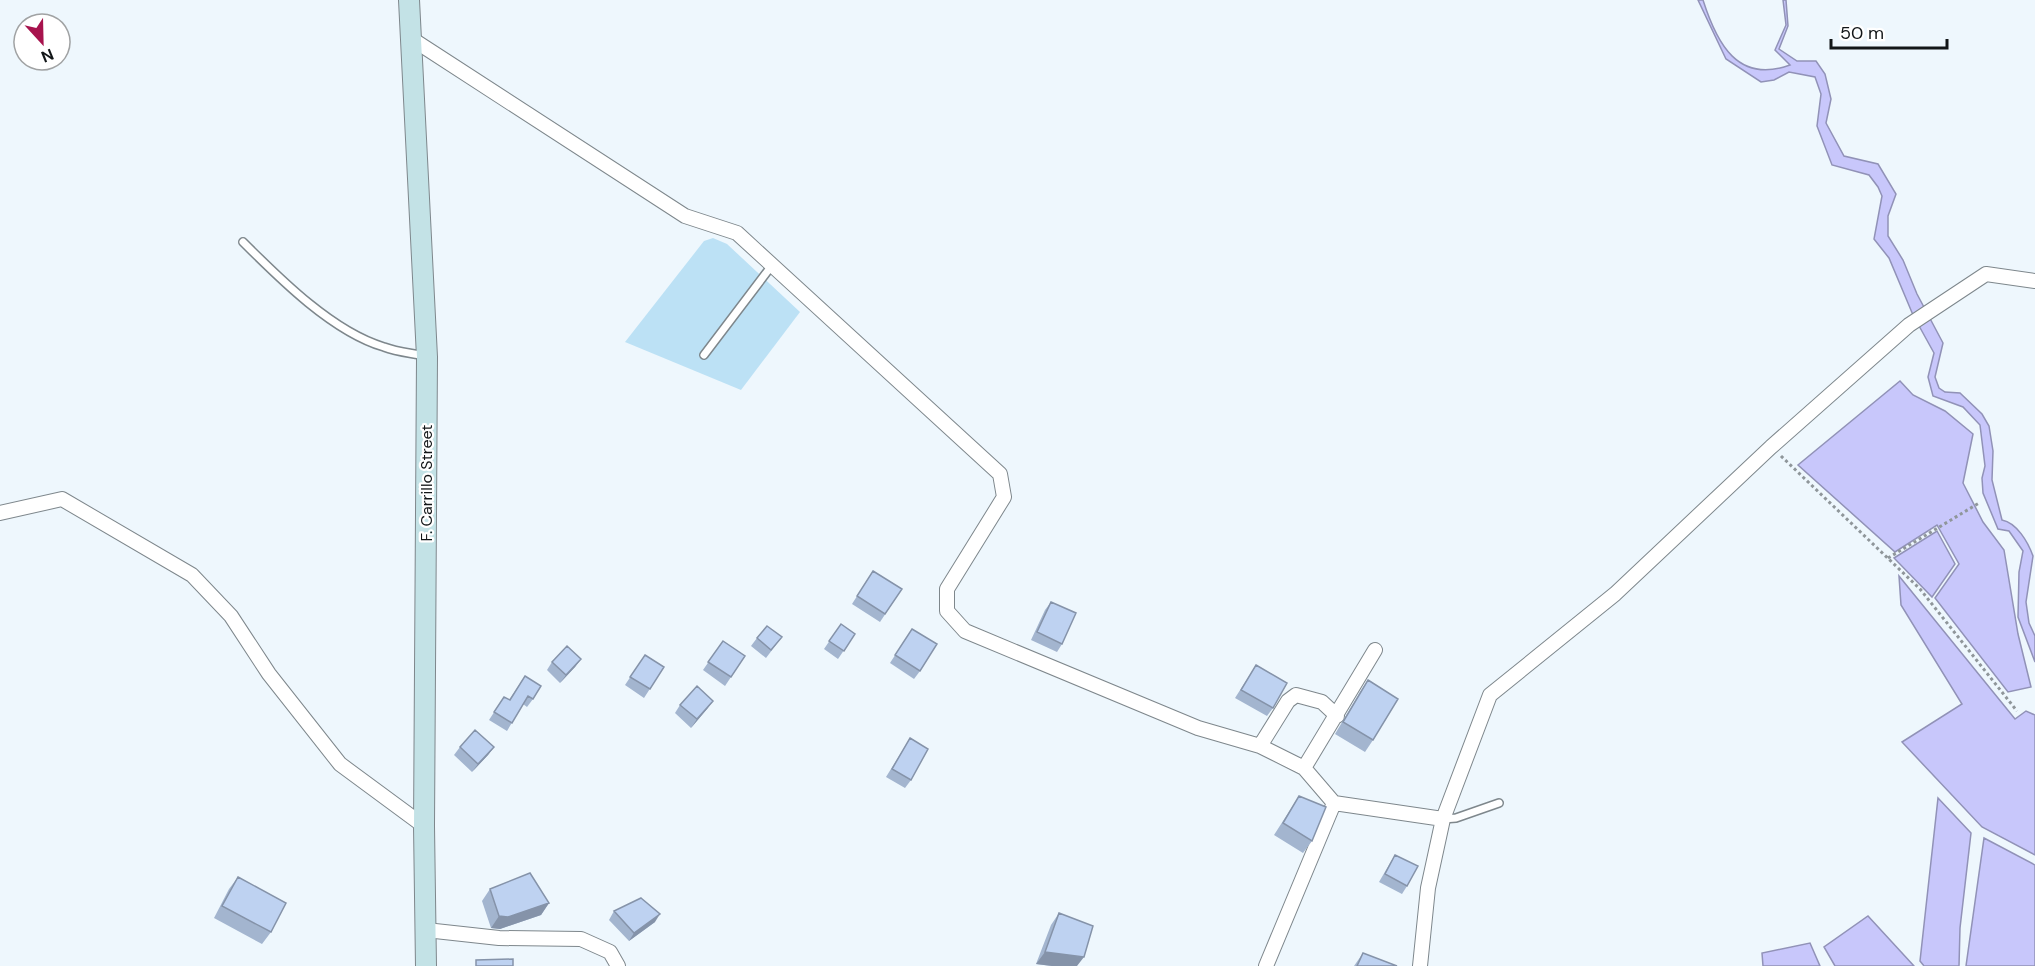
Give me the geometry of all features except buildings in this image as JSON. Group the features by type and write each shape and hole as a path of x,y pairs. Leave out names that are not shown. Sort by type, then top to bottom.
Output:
{"street":[{"name":"F. Carrillo Street","path":"410,0 427,357 424,826 426,966"},
{"path":"412,39 685,216 736,232 1000,474 1004,497 947,589 947,611 965,631 1198,728 1260,746 1304,768 1334,803 1443,819"},
{"path":"1420,966 1428,888 1443,819 1490,694 1615,594 1771,447 1908,325 1936,309 1986,274 2035,281"},
{"path":"0,513 62,500 192,575 231,616 269,674 340,764 424,826"},
{"path":"1304,768 1375,650"},
{"path":"1260,746 1288,701 1296,696 1322,702 1337,716"},
{"path":"1266,966 1334,803"},
{"path":"426,930 499,938 581,939 610,952 618,966"}],"lane":[{"path":"243,242 282,282 332,320 382,347 427,357"},
{"path":"704,355 773,264"},
{"path":"1443,819 1456,818 1499,803"}],"path":[{"path":"1771,447 1920,589 2017,711"},
{"path":"1888,558 1979,503"}],"shaded area":[{"path":"713,238 727,244 800,312 741,390 625,342 704,241"}],"water":[{"path":"1698,0 1703,0 1715,31 1732,56 1756,69 1772,69 1790,65 1775,50 1786,25 1783,0 1786,0 1788,26 1779,49 1797,61 1816,61 1825,74 1831,99 1826,123 1844,156 1878,164 1896,194 1888,216 1888,236 1903,260 1917,294 1943,343 1935,377 1939,388 1945,392 1960,393 1982,414 1989,426 1993,451 1992,480 2002,520 2017,529 2033,556 2026,602 2029,623 2035,636 2035,662 2018,617 2019,572 2023,551 2009,531 1998,529 1983,493 1982,478 1985,466 1980,425 1963,407 1933,396 1928,377 1934,353 1913,315 1889,258 1874,239 1882,196 1878,187 1869,175 1832,165 1817,126 1821,94 1815,77 1789,72 1774,80 1761,82 1726,59"},
{"path":"1900,381 1913,395 1945,411 1973,434 1963,483 1983,522 2004,550 2018,634 2031,687 2008,692 1935,598 1959,564 1937,525 1895,552 1798,465"},
{"path":"1937,531 1955,564 1932,597 1894,558"},
{"path":"1899,576 2015,719 2026,711 2035,715 2035,855 1982,827 1902,742 1962,704 1901,605"},
{"path":"1938,798 1971,833 1960,928 1959,966 1924,966 1920,961"},
{"path":"1984,838 2035,865 2035,966 1966,966"},
{"path":"1868,916 1914,966 1835,966 1824,947"},
{"path":"1810,943 1820,966 1763,966 1762,953"}]}
